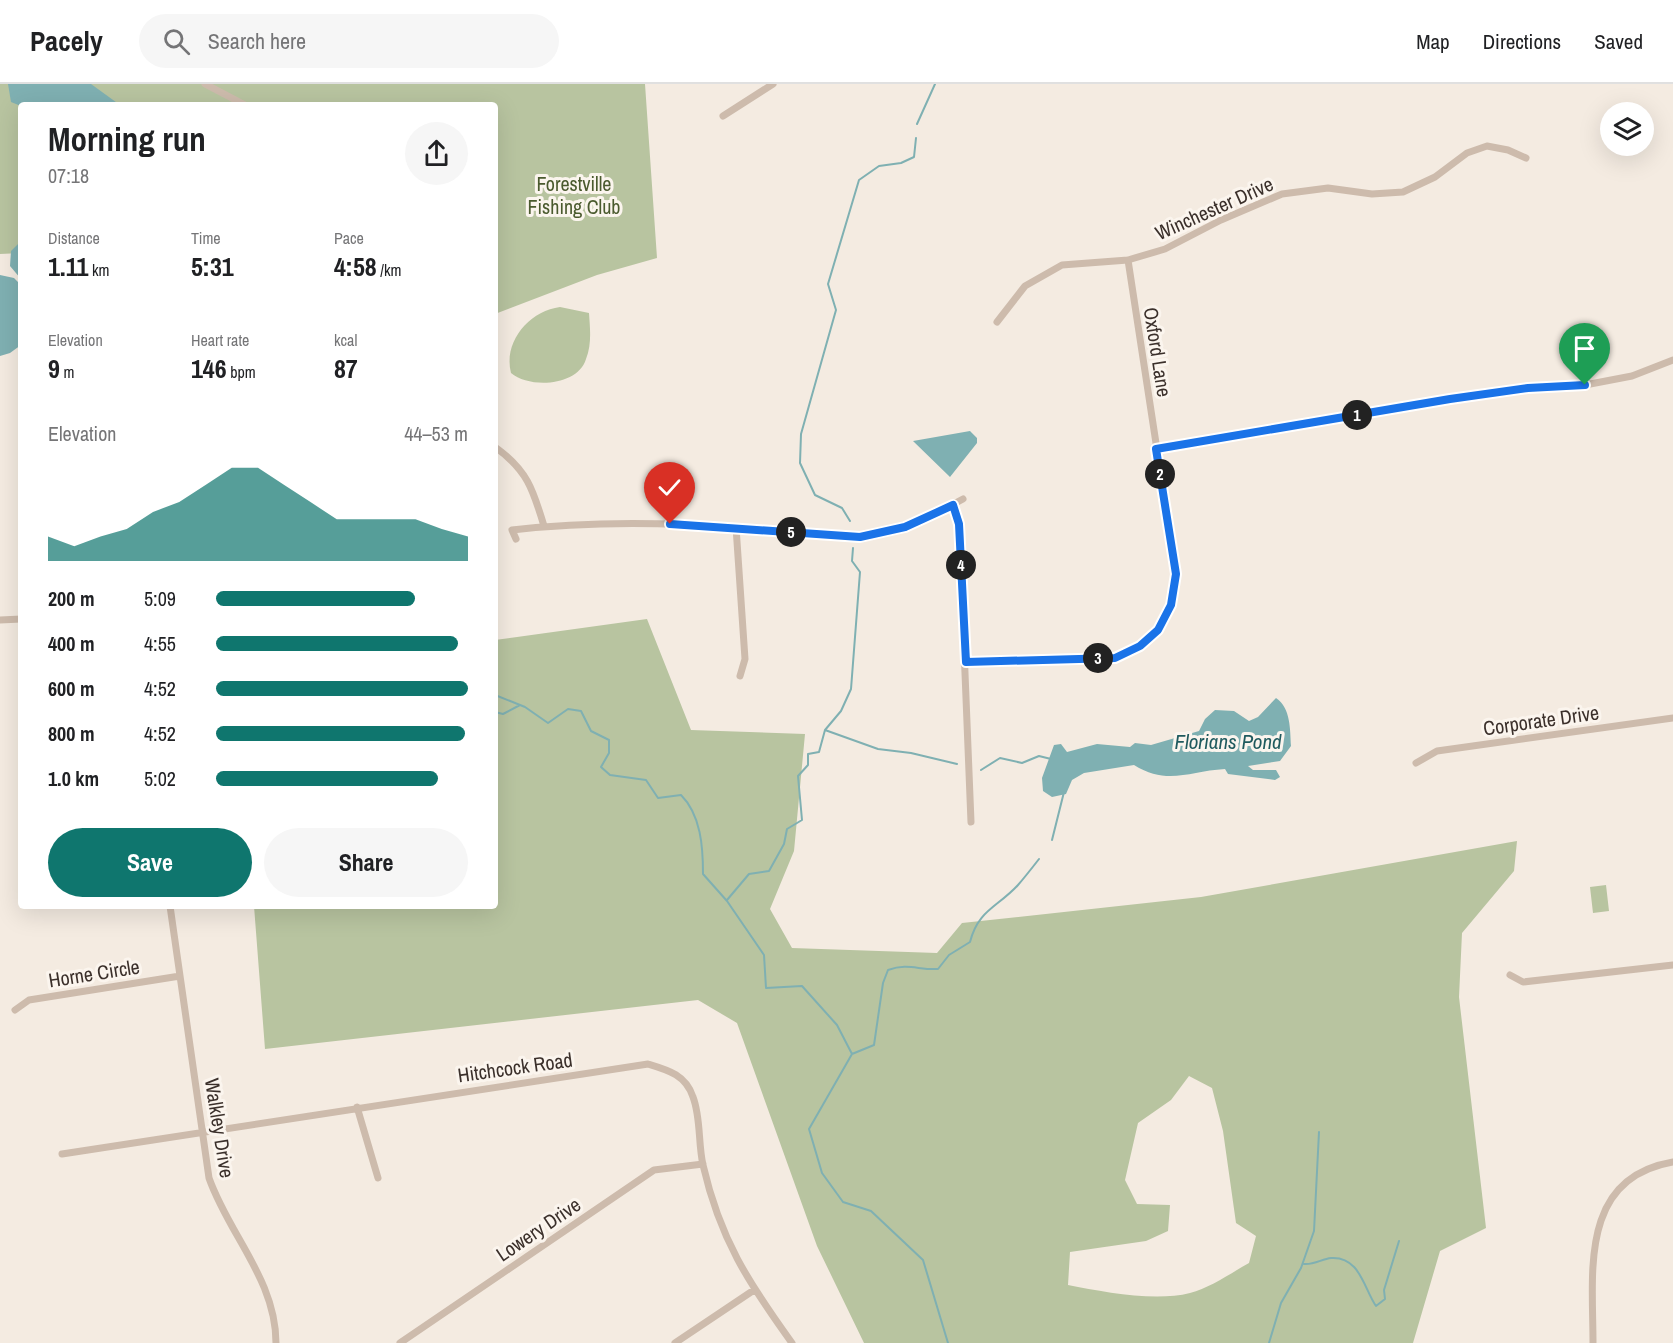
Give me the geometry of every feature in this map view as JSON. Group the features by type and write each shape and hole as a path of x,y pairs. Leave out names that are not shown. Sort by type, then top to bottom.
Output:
{"street":[{"path":"205,84 239,102"},
{"path":"723,116 773,84"},
{"name":"Winchester Drive","path":"998,322 1025,286 1062,265 1128,260 1165,249 1221,220 1282,194 1328,188 1372,194 1402,192 1435,177 1467,153 1487,146 1508,150 1526,158"},
{"name":"Oxford Lane","path":"966,662 1115,658 1140,646 1158,630 1171,605 1176,574 1128,260"},
{"path":"1156,449 1450,399 1528,388 1585,385 1632,376 1673,360"},
{"path":"498,449 516,462 532,488 544,526"},
{"path":"516,539 512,530 604,522 736,527 835,537 860,537 905,527 963,499"},
{"path":"953,505 959,524 971,822"},
{"path":"736,527 745,659 740,676"},
{"path":"0,620 18,619"},
{"name":"Corporate Drive","path":"1416,762 1437,751 1673,717"},
{"name":"Walkley Drive","path":"170,909 209,1178 216,1196 261,1277 276,1328 276,1343"},
{"path":"1510,975 1523,982 1673,965"},
{"name":"Horne Circle","path":"15,1010 29,1000 180,976"},
{"name":"Hitchcock Road","path":"62,1154 648,1064 678,1074 693,1096 703,1164 722,1233 754,1290 792,1343"},
{"path":"357,1107 378,1178"},
{"path":"1593,1343 1594,1244 1602,1213 1614,1195 1629,1180 1650,1168 1673,1162"},
{"name":"Lowery Drive","path":"400,1343 654,1170 703,1164"},
{"path":"675,1343 754,1290"}],"green space":[{"name":"Forestville Fishing Club","path":"0,84 645,84 657,258 597,275 498,313 498,102 18,102 18,253 0,254"},
{"path":"560,307 589,313 589,348 581,368 564,380 541,383 519,378 511,373 511,350 521,330 538,315"},
{"path":"647,619 691,730 805,734 794,851 770,909 792,948 937,953 962,923 1201,897 1517,841 1514,871 1462,933 1459,997 1486,1228 1440,1251 1413,1343 864,1343 817,1246 737,1023 698,1000 265,1049 254,909 498,909 498,640","holes":["1189,1076 1212,1088 1223,1131 1236,1223 1256,1236 1249,1263 1205,1288 1176,1296 1129,1295 1068,1285 1070,1252 1146,1241 1168,1231 1170,1205 1137,1204 1125,1180 1138,1123 1171,1100"]},
{"path":"1606,885 1609,911 1593,913 1590,887"}],"water":[{"path":"8,84 91,84 116,102 18,102 18,105 11,102"},
{"path":"18,244 18,275 10,266 11,251"},
{"path":"0,275 14,278 18,282 18,347 0,356"},
{"path":"970,431 977,438 977,443 950,477 913,441"},
{"name":"Florians Pond","path":"1276,698 1285,707 1287,713 1291,746 1280,761 1248,766 1253,770 1276,770 1280,777 1275,780 1228,774 1225,769 1179,776 1158,775 1134,765 1084,773 1072,780 1066,794 1052,797 1043,791 1042,778 1054,745 1061,744 1067,752 1097,744 1130,747 1135,743 1151,745 1199,731 1205,719 1215,710 1234,711 1249,721 1258,717"}],"waterway":[{"path":"917,124 935,84"},
{"path":"850,521 842,508 815,495 800,463 801,434 836,310 828,284 859,180 879,166 901,163 914,157 916,138"},
{"path":"727,900 749,874 769,871 784,844 787,829 802,820 798,776 808,765 808,754 819,752 825,730 841,711 851,689 860,572 852,561 853,548"},
{"path":"498,696 525,707 548,723 568,709 581,711 591,731 609,740 609,753 601,767 610,775 646,780 658,798 681,795 688,803 700,832 703,874 727,901 764,955 766,988 802,986 837,1025 852,1054 809,1129 822,1173 843,1202 871,1211 923,1260 948,1343"},
{"path":"498,713 503,714 520,705"},
{"path":"825,730 878,749 911,753 957,764"},
{"path":"981,770 1000,758 1022,763 1039,756 1051,759"},
{"path":"1052,840 1064,792"},
{"path":"852,1054 874,1045 883,983 888,970 907,967 938,969 949,955 970,942 983,916 1018,885 1039,859"},
{"path":"1269,1343 1281,1303 1301,1268 1314,1231 1319,1132"},
{"path":"1304,1264 1331,1258 1349,1262 1360,1275 1376,1306 1385,1299 1384,1290 1399,1241"}],"route":[{"path":"670,524 860,537 905,527 953,505 959,524 966,662 1115,658 1140,646 1158,630 1171,605 1176,574 1156,449 1450,399 1528,388 1585,385"}]}
